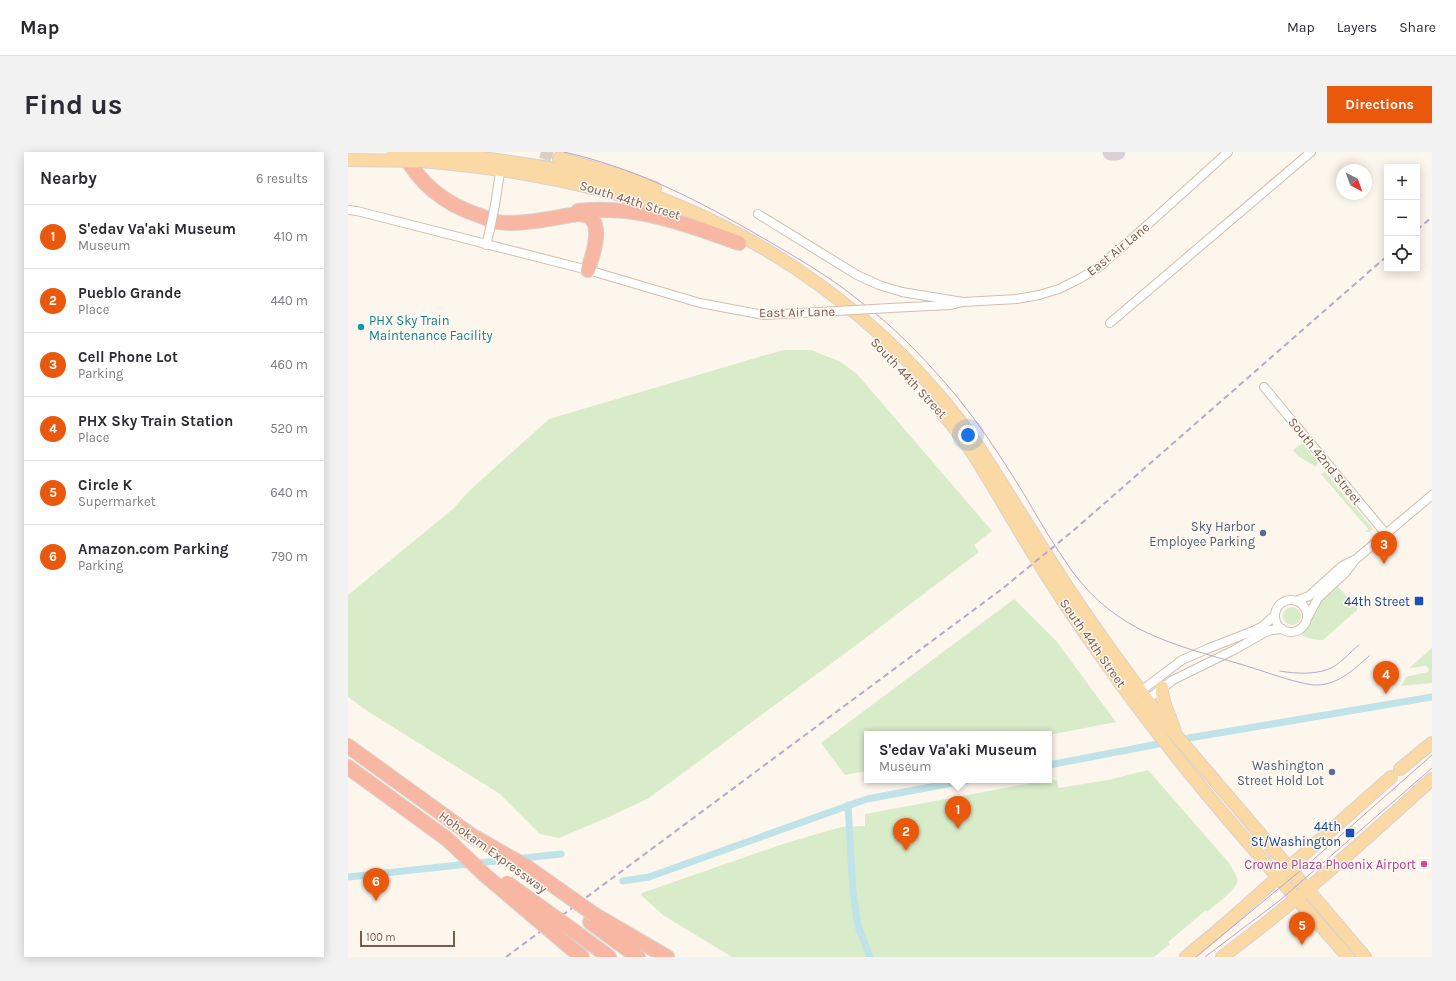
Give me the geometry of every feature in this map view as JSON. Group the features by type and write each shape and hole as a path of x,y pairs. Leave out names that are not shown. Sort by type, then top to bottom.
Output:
{"highway":[{"path":"348,160 353,152"},
{"path":"403,152 416,174 434,192 456,207 478,215 498,222 578,214 585,215 592,219 596,229 595,245 588,270"},
{"path":"478,215 498,219 510,219 586,210 629,211 657,216 738,238"},
{"name":"Hohokam Expressway","path":"348,746 471,835 592,918 638,957"},
{"name":"Hohokam Expressway","path":"348,767 609,957"},
{"path":"447,839 486,876 582,957"},
{"path":"592,918 667,957"}],"main road":[{"name":"South 44th Street","path":"393,152 420,157 501,165 626,196 662,208 738,238 771,262 801,281 850,318 901,365 928,395 964,441 1063,600 1103,660 1139,699 1175,734 1365,957"},
{"name":"South 44th Street","path":"348,160 420,157"},
{"path":"559,158 619,175 657,188 686,203 738,238"},
{"path":"1162,687 1162,696 1175,734"},
{"name":"South 44th Street","path":"1139,699 1158,734 1174,755 1232,825 1348,957"},
{"path":"1186,957 1432,743"},
{"path":"1222,957 1270,921 1376,830 1432,779"}],"street":[{"name":"East Air Lane","path":"348,210 357,211 588,270 700,303 764,315 951,305 963,302 1017,299 1039,295 1060,289 1079,279 1099,267 1228,152"},
{"path":"1110,323 1311,152"},
{"path":"486,245 495,205 501,165"},
{"name":"East Air Lane","path":"758,214 857,275 879,285 902,292 963,302"},
{"name":"South 42nd Street","path":"1264,388 1386,534"},
{"path":"1139,699 1271,630 1282,629 1289,632 1298,631 1305,625 1318,598 1346,572 1355,560 1432,495"},
{"path":"1296,601 1309,596 1342,566 1355,560"},
{"path":"1282,629 1275,620 1275,615 1278,607 1282,603 1291,600 1296,601 1305,607 1308,617"},
{"path":"1139,699 1182,660 1254,631 1263,626 1275,615"}],"green space":[{"path":"783,350 811,350 841,362 857,374 992,531 974,545 979,552 859,643 649,798 559,838 540,834 500,794 369,712 348,697 348,595 453,509 469,491 549,419"},
{"path":"1301,444 1304,445 1318,462 1316,467 1298,456 1293,450"},
{"path":"1324,472 1373,529 1369,532 1365,532 1368,529 1321,474"},
{"path":"1336,584 1357,608 1357,610 1323,640 1311,639 1299,633 1307,628 1314,608"},
{"path":"1014,599 1057,642 1116,722 1052,734 1052,731 864,731 864,772 845,775 821,743"},
{"path":"1288,607 1296,607 1301,612 1299,623 1296,625 1288,625 1283,620 1283,612"},
{"path":"1432,648 1432,683 1401,686 1406,677 1428,672 1429,669 1426,666 1409,668"},
{"path":"1148,770 1229,863 1238,881 1224,898 1207,912 1206,910 1168,942 1170,944 1154,957 732,957 663,915 641,895 642,893 783,844 841,827 865,826 865,814 1032,783 1052,783 1052,781 1057,780 1059,788 1108,780"}],"waterway":[{"path":"1052,764 1195,737 1432,697"},
{"path":"623,881 649,877 867,799 952,783"},
{"path":"848,805 853,892 858,926 870,957"},
{"path":"348,877 561,854"}],"taxiway":[{"path":"1111,152 1117,152"}],"tunnel":[{"path":"541,152 559,158"}],"tram line":[{"path":"564,152 589,158 636,174 682,194 749,230 806,264 834,282 873,311 917,352 958,398 997,452 1072,571 1089,592 1127,622 1147,633 1191,650 1313,685 1322,685 1337,680 1350,672 1369,656"},
{"path":"1280,671 1293,673 1314,673 1327,670 1340,662 1359,645"},
{"path":"1196,957 1306,866 1432,755"},
{"path":"1205,957 1279,901 1432,768"}],"railway":[{"path":"1420,227 1432,217"},
{"path":"506,957 1002,589 1074,530 1384,259"}],"place":[{"name":"PHX Sky Train Maintenance Facility","path":"361,327"},
{"name":"Sky Harbor Employee Parking","path":"1263,533"},
{"name":"Cell Phone Lot","path":"1384,564"},
{"name":"44th Street","path":"1419,601"},
{"name":"PHX Sky Train Station","path":"1386,694"},
{"name":"Washington Street Hold Lot","path":"1332,772"},
{"name":"S'edav Va'aki Museum","path":"958,829"},
{"name":"44th St/Washington","path":"1350,833"},
{"name":"Pueblo Grande","path":"906,851"},
{"name":"Crowne Plaza Phoenix Airport","path":"1424,864"},
{"name":"Amazon.com Parking","path":"376,901"},
{"name":"Circle K","path":"1302,945"}]}
